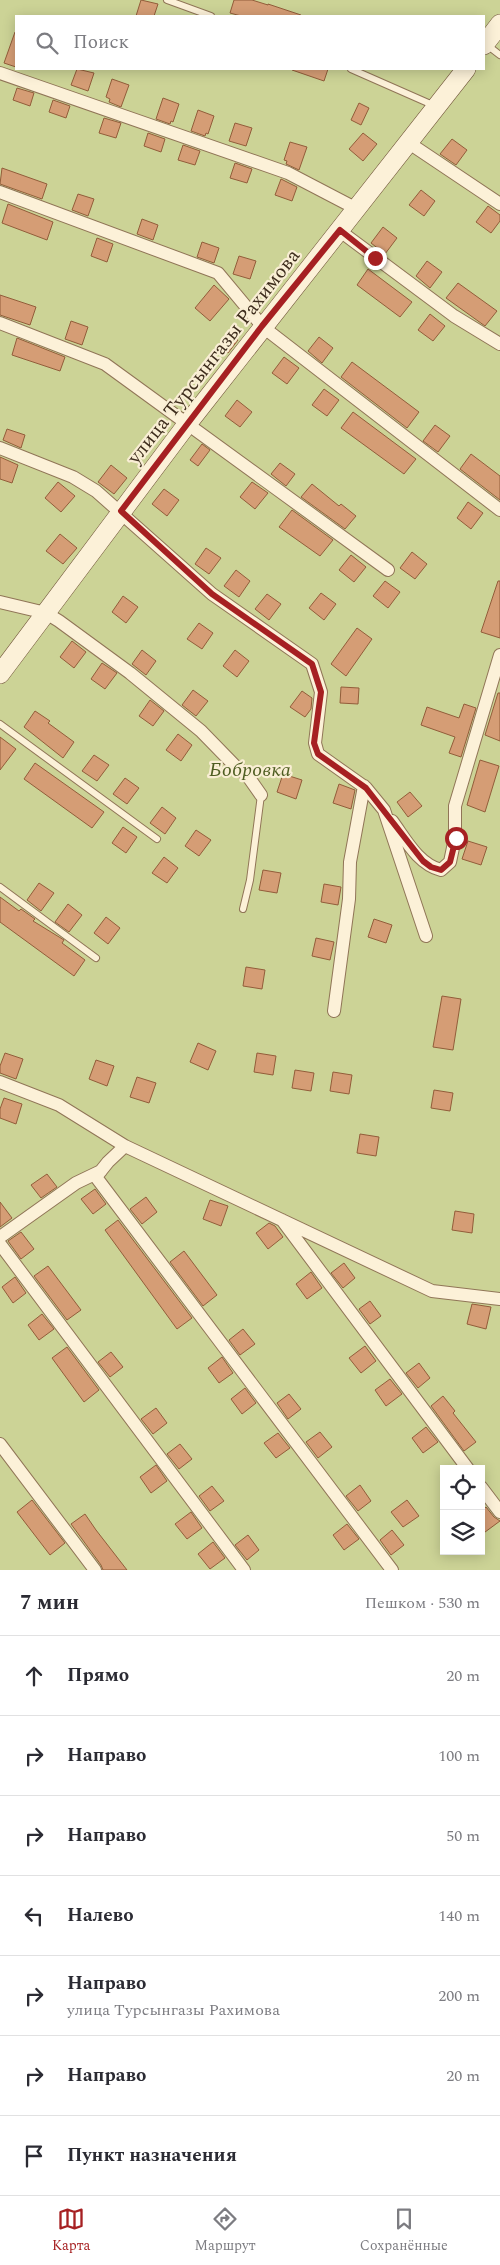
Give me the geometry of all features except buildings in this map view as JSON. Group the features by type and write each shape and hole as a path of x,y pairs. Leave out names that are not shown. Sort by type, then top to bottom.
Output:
{"street":[{"path":"490,48 500,24"},
{"name":"улица Турсынгазы Рахимова","path":"0,674 262,326 357,209 465,70"},
{"path":"0,73 288,173 357,209"},
{"path":"409,143 500,204"},
{"path":"0,192 218,273 262,326 500,510"},
{"path":"340,230 454,316 500,344"},
{"path":"0,324 105,364 388,570"},
{"path":"0,448 73,476 96,491 121,511 212,594 312,664 321,692 314,743 318,754 364,786 423,861 431,867 441,870 450,862 456,838 455,806 500,655"},
{"path":"0,602 46,613 130,673 201,731 237,768 247,775 261,795"},
{"path":"334,1011 349,899 350,862 364,786"},
{"path":"384,810 426,936"},
{"path":"0,1082 59,1105 126,1146 432,1290 500,1299"},
{"path":"126,1146 96,1177 392,1570"},
{"path":"0,1237 76,1183 101,1171"},
{"path":"280,1218 465,1465"},
{"path":"0,1244 244,1570"},
{"path":"0,1444 95,1570"},
{"path":"485,1492 500,1512"}],"lane":[{"path":"167,0 208,15"},
{"path":"353,70 436,107"},
{"path":"0,724 157,839"},
{"path":"243,909 250,880 261,795"},
{"path":"0,887 96,958"}],"green space":[{"name":"Бобровка","path":"0,0 500,0 500,1570 0,1570"}],"route":[{"path":"375,258 340,230 262,326 121,511 212,594 312,664 321,692 314,743 318,754 366,788 423,861 431,867 441,870 450,862 456,838"}]}
